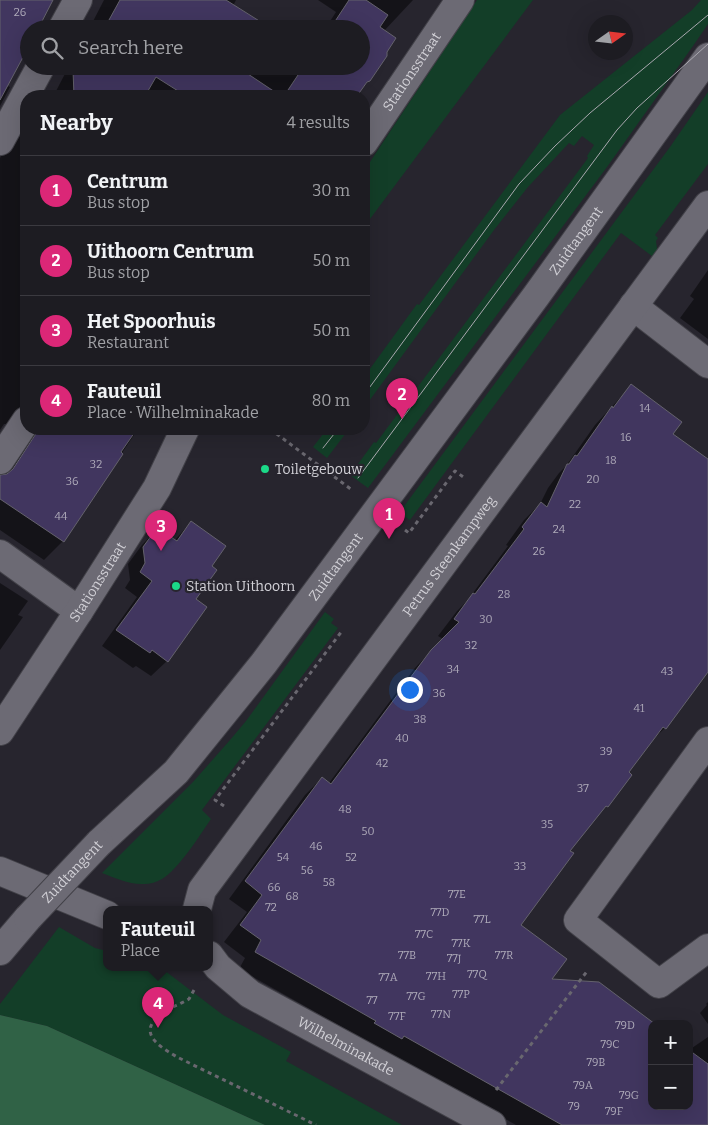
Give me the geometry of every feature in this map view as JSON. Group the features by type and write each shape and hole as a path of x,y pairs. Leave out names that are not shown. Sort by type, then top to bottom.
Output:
{"street":[{"path":"67,20 78,0"},
{"name":"Stationsstraat","path":"370,133 460,0"},
{"name":"Zuidtangent","path":"0,952 28,918 99,843 176,772 264,663 536,296 708,57"},
{"path":"28,90 36,75"},
{"path":"0,141 20,104"},
{"name":"Petrus Steenkampweg","path":"198,906 202,890 708,205"},
{"path":"633,306 708,364"},
{"path":"0,460 20,431"},
{"name":"Stationsstraat","path":"0,731 79,611 156,488 182,435"},
{"path":"0,554 79,611"},
{"path":"708,741 578,920 659,984 708,948"},
{"path":"0,871 103,913"},
{"name":"Wilhelminakade","path":"213,960 218,967 250,994 484,1121"}],"path":[{"path":"332,475 339,466"},
{"path":"252,824 216,800 342,631"},
{"path":"484,1121 608,943"},
{"path":"194,985 189,999 157,1016 150,1027 150,1035 161,1047 177,1057 316,1125"}],"shaded area":[{"path":"477,0 533,0 370,219 370,162"},
{"path":"701,0 708,0 708,24 693,46 607,167 368,488 350,475 374,442 376,443 588,158 587,156 594,145 582,136 574,146 569,143 528,187 494,230 370,400 370,369 560,115 629,60 633,60 633,57 692,10"},
{"path":"708,92 708,164 655,235 658,238 656,241 658,256 656,259 621,233 410,520 399,513 670,147"},
{"path":"322,435 344,435 327,458 313,447"},
{"path":"325,612 334,619 331,623 338,628 202,810 211,819 182,860 162,879 149,884 128,882 102,873 193,782 230,740 246,721"},
{"path":"59,927 95,948 103,950 103,971 165,971 223,1015 291,1052 286,1061 402,1125 265,1125 47,1026 0,1015 0,1004"},
{"path":"0,1015 47,1026 265,1125 0,1125"}],"building":[{"path":"0,0 53,0 43,20 20,20 20,63 0,100"},
{"path":"120,0 226,0 258,20 109,20"},
{"path":"349,0 366,0 388,15 380,27 396,38 387,52 387,56 370,81 361,90 288,90 298,75 370,75 370,20 336,20"},
{"path":"73,75 250,75 272,90 177,90 156,77 148,90 74,90"},
{"path":"631,384 682,422 673,434 708,459 708,672 666,729 663,727 629,772 632,775 608,807 606,806 570,851 574,853 521,925 567,959 552,979 599,982 650,1020 648,1020 648,1110 693,1110 693,1053 708,1064 708,1125 562,1125 404,1036 402,1039 374,1023 376,1021 255,952 261,940 240,925 262,895 245,881 322,777 331,784 431,650 459,622 454,619 524,529 522,527 541,502 547,507 567,464 575,455 577,456 612,406 613,408"},
{"path":"35,435 133,435 121,452 123,454 64,542 0,499 0,475 7,474 13,469"},
{"name":"Station Uithoorn","path":"191,521 226,546 212,566 217,570 196,599 207,607 168,662 152,650 150,653 116,630 152,581 140,572 145,563 143,547 157,528 177,541"}],"tram line":[{"path":"370,387 519,184 590,113 708,15"},
{"path":"358,478 617,130 637,108 708,44"},
{"path":"323,448 333,435"}],"place":[{"name":"Uithoorn Centrum","path":"402,419"},
{"name":"Toiletgebouw","path":"265,469"},
{"name":"Centrum","path":"389,539"},
{"name":"Het Spoorhuis","path":"161,551"},
{"name":"Station Uithoorn","path":"176,586"},
{"name":"Fauteuil","path":"158,1028"}]}
